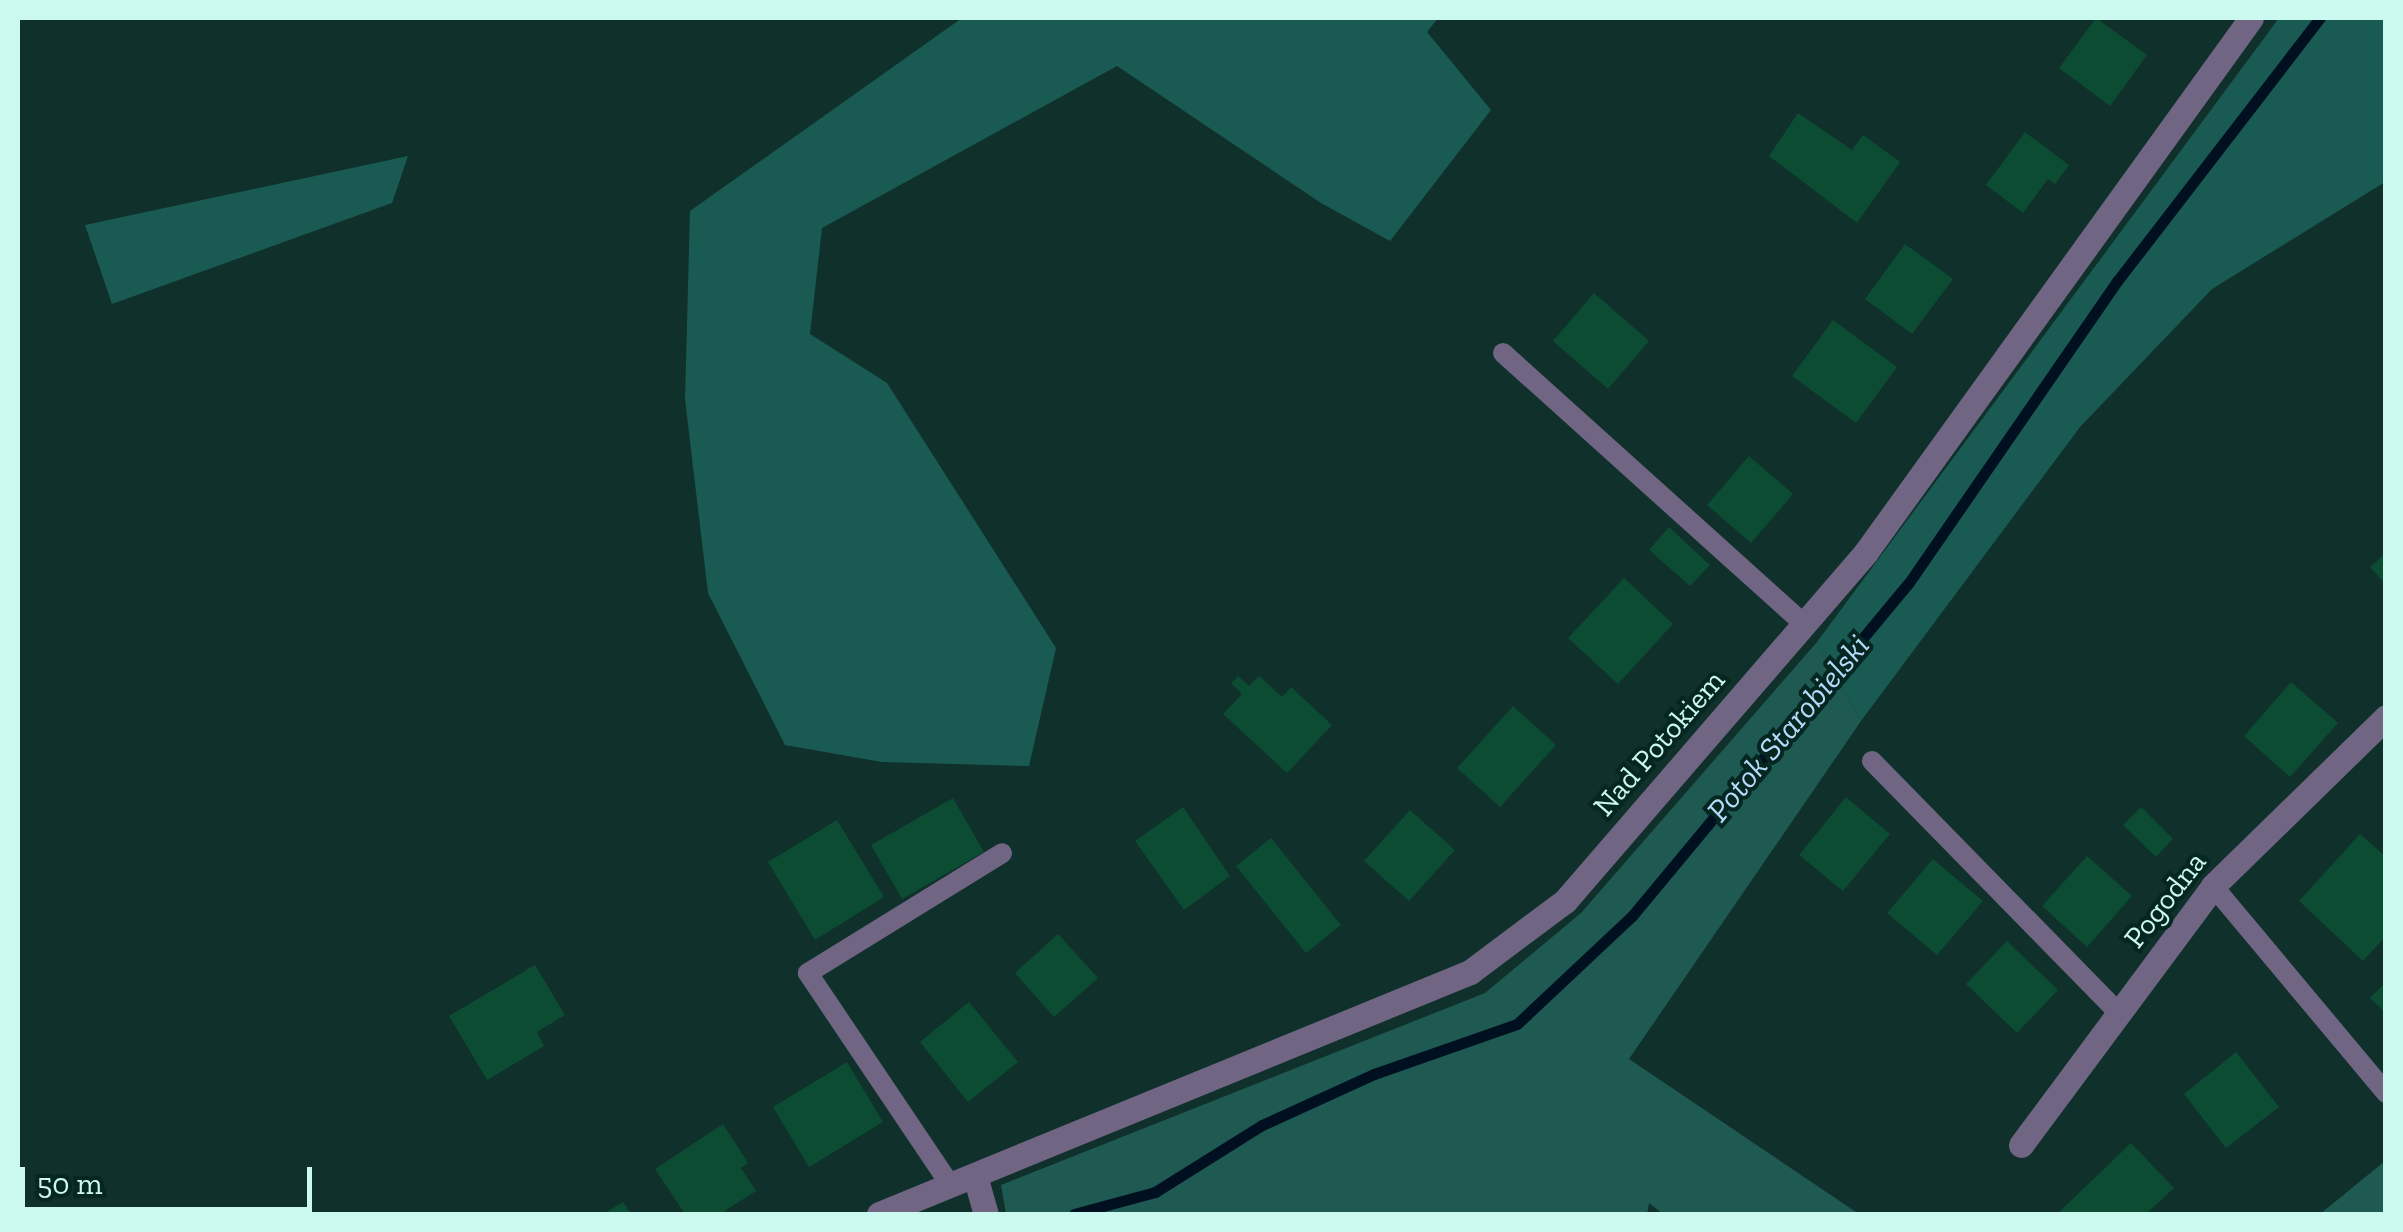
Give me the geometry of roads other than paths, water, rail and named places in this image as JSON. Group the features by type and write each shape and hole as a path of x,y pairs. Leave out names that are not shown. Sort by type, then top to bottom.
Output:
{"street":[{"name":"Nad Potokiem","path":"878,1214 1470,972 1566,901 1866,552 2251,18"},
{"name":"Pogodna","path":"2020,1145 2213,886 2386,717"},
{"path":"975,1176 986,1214"}],"lane":[{"path":"1503,353 1805,624"},
{"path":"1872,761 2118,1013"},
{"path":"949,1183 808,973 1002,853"},
{"path":"2213,886 2386,1093"}],"waterway":[{"name":"Potok Starobielski","path":"1074,1214 1155,1192 1262,1125 1374,1074 1517,1024 1632,916 1908,584 2118,280 2320,18"}]}
